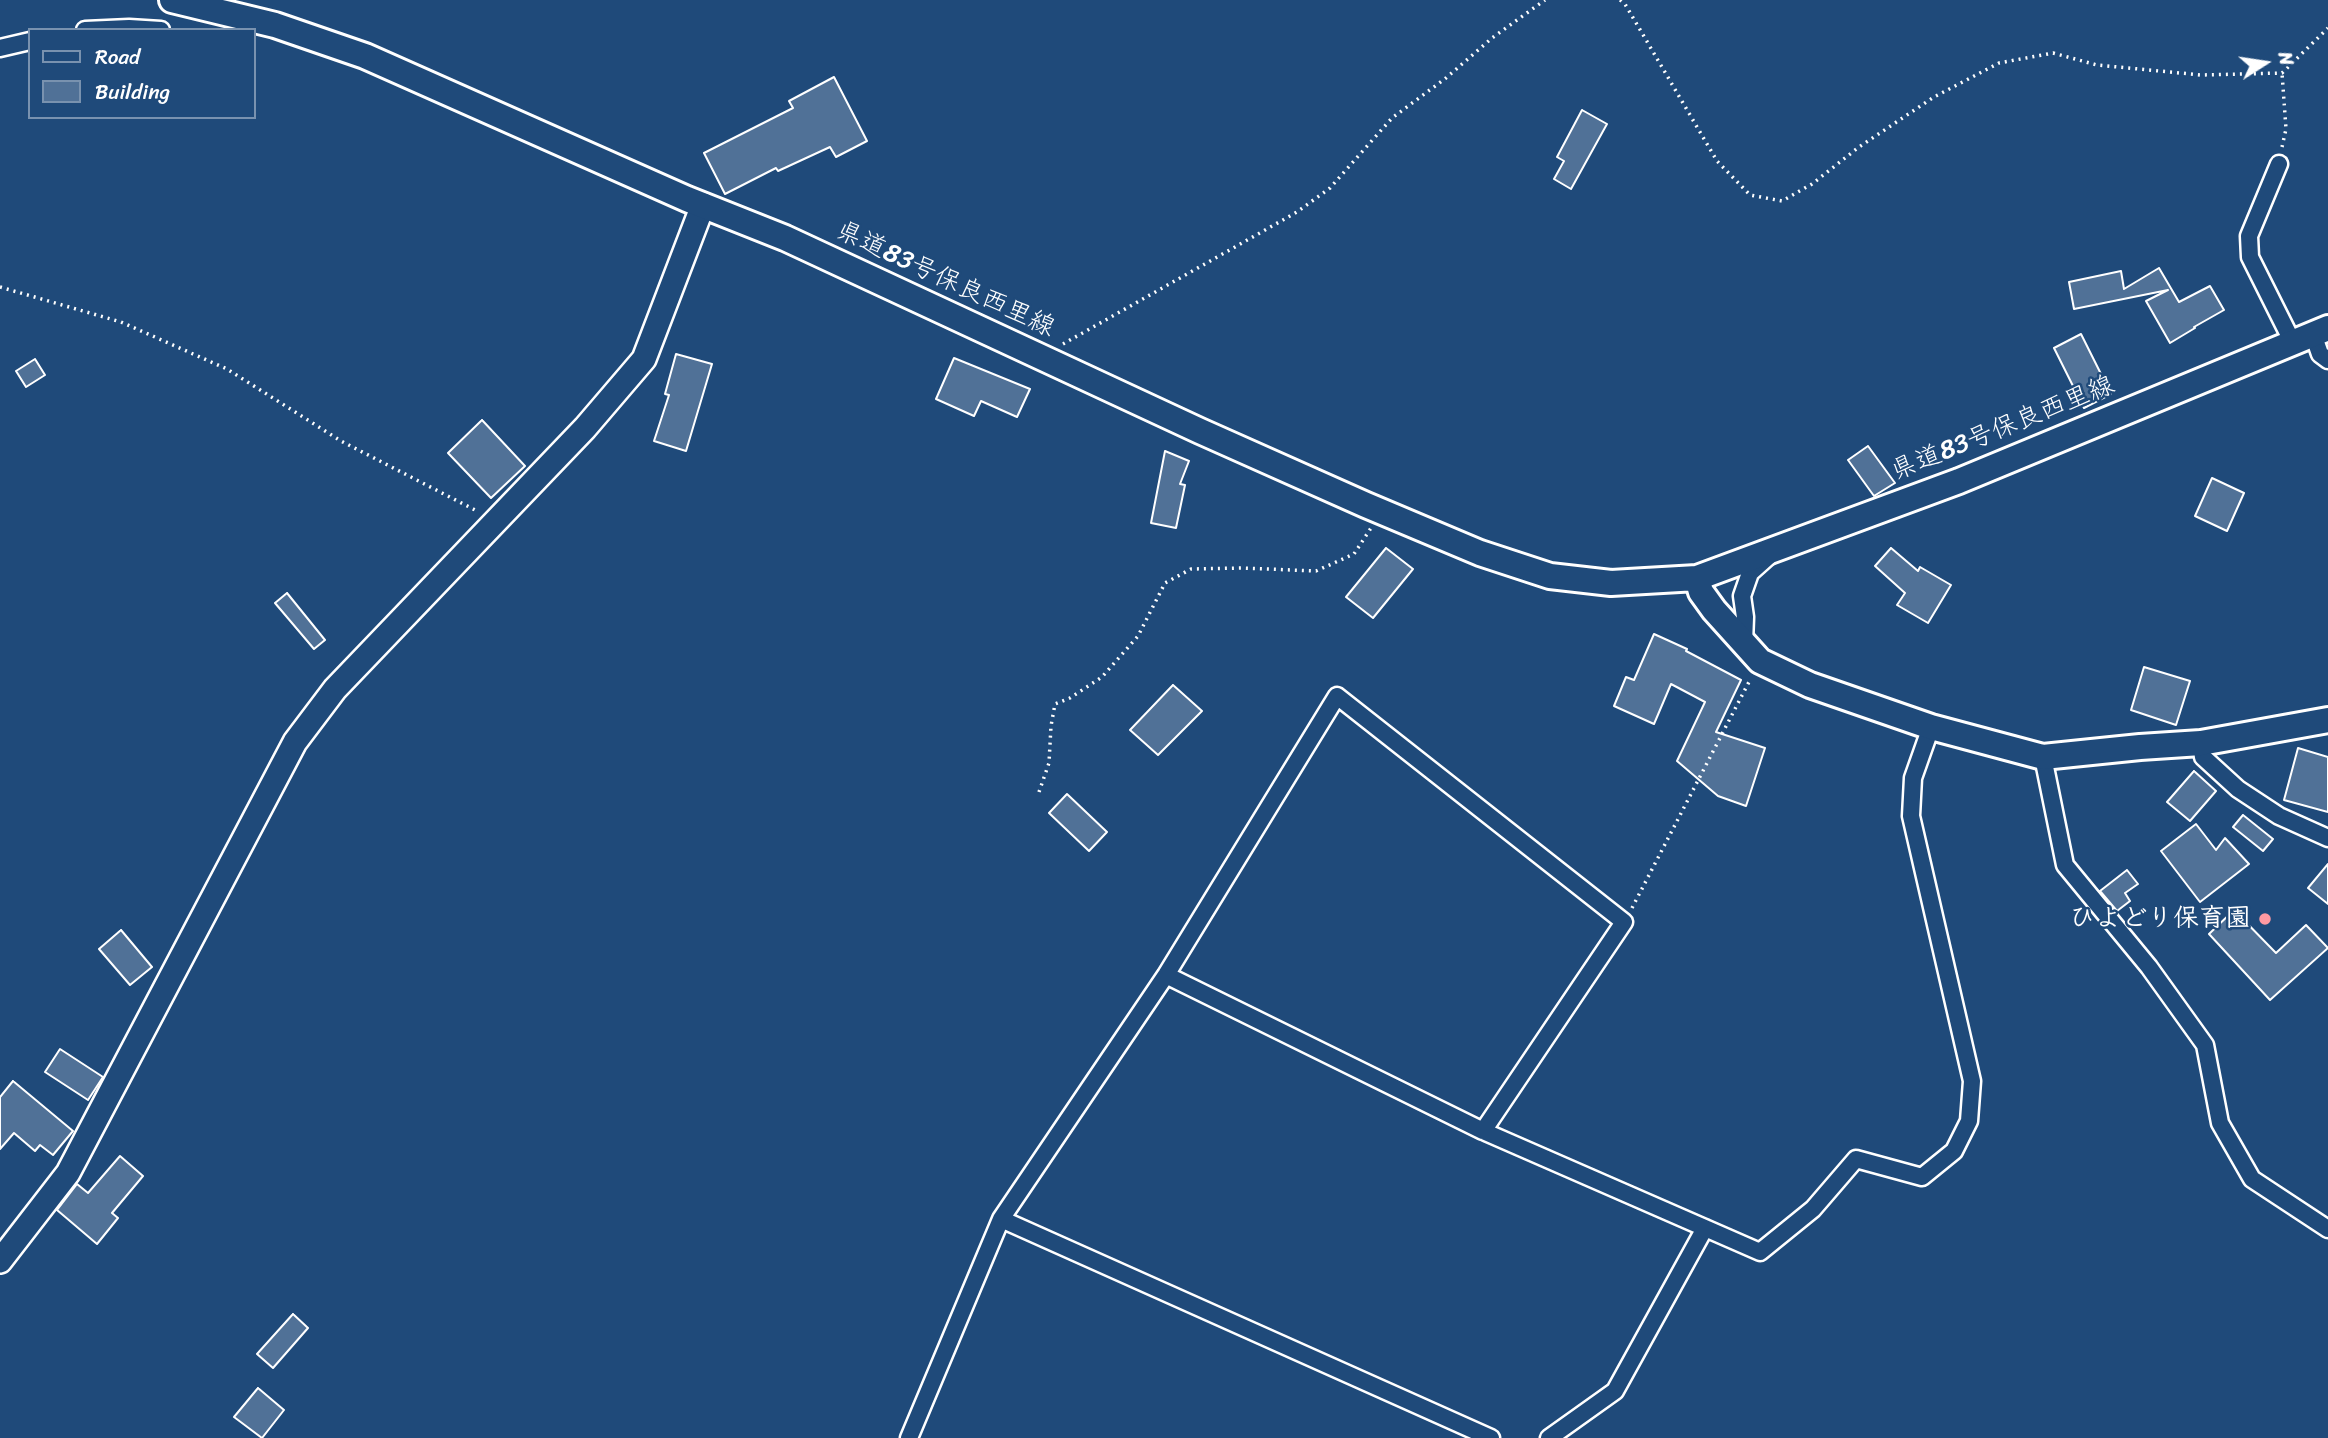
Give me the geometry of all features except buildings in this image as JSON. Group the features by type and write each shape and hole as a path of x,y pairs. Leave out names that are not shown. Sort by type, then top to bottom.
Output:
{"main road":[{"name":"県道83号保良西里線","path":"172,0 275,25 365,56 703,205 785,238 1200,431 1382,512 1480,553 1550,576 1611,583 1697,578 1959,481 2312,335"},
{"path":"1697,578 1701,592 1714,610 1752,652 1810,685 1931,727 2043,757 2201,743 2328,720"}],"street":[{"path":"114,28 140,28"},
{"path":"256,32 300,34"},
{"path":"0,48 28,41"},
{"path":"2278,164 2249,236 2250,257 2312,335 2320,354 2328,360"},
{"path":"0,1261 68,1172 295,742 335,689 584,428 643,359 703,205"},
{"path":"1752,652 1742,596 1750,573 1776,550"},
{"path":"909,1438 1001,1219 1166,975 1337,696 1624,922 1483,1130"},
{"path":"1166,975 1483,1130 1760,1252 1813,1209 1856,1159 1922,1177 1954,1151 1969,1121 1972,1081 1911,816 1913,778 1931,727"},
{"path":"2201,743 2203,757 2238,789 2279,816 2328,838"},
{"path":"2043,757 2065,865 2149,967 2205,1045 2220,1123 2252,1179 2328,1228"},
{"path":"1001,1219 1491,1438"},
{"path":"1549,1438 1615,1391 1705,1228"}],"path":[{"path":"1041,357 1297,212 1330,188 1392,118 1446,78 1492,38 1545,0"},
{"path":"1620,0 1625,4 1717,161 1750,195 1782,201 1812,184 1860,147 1934,97 1999,63 2053,53 2097,65 2201,75 2282,73 2328,27"},
{"path":"2278,164 2286,129 2282,73"},
{"path":"0,287 121,323 227,369 341,440 496,520"},
{"path":"1039,792 1049,763 1055,704 1070,698 1102,677 1138,636 1165,583 1191,569 1316,570 1354,554 1382,512"},
{"path":"1624,922 1752,652"}],"place":[{"name":"ひよどり保育園","path":"2265,919"}]}
